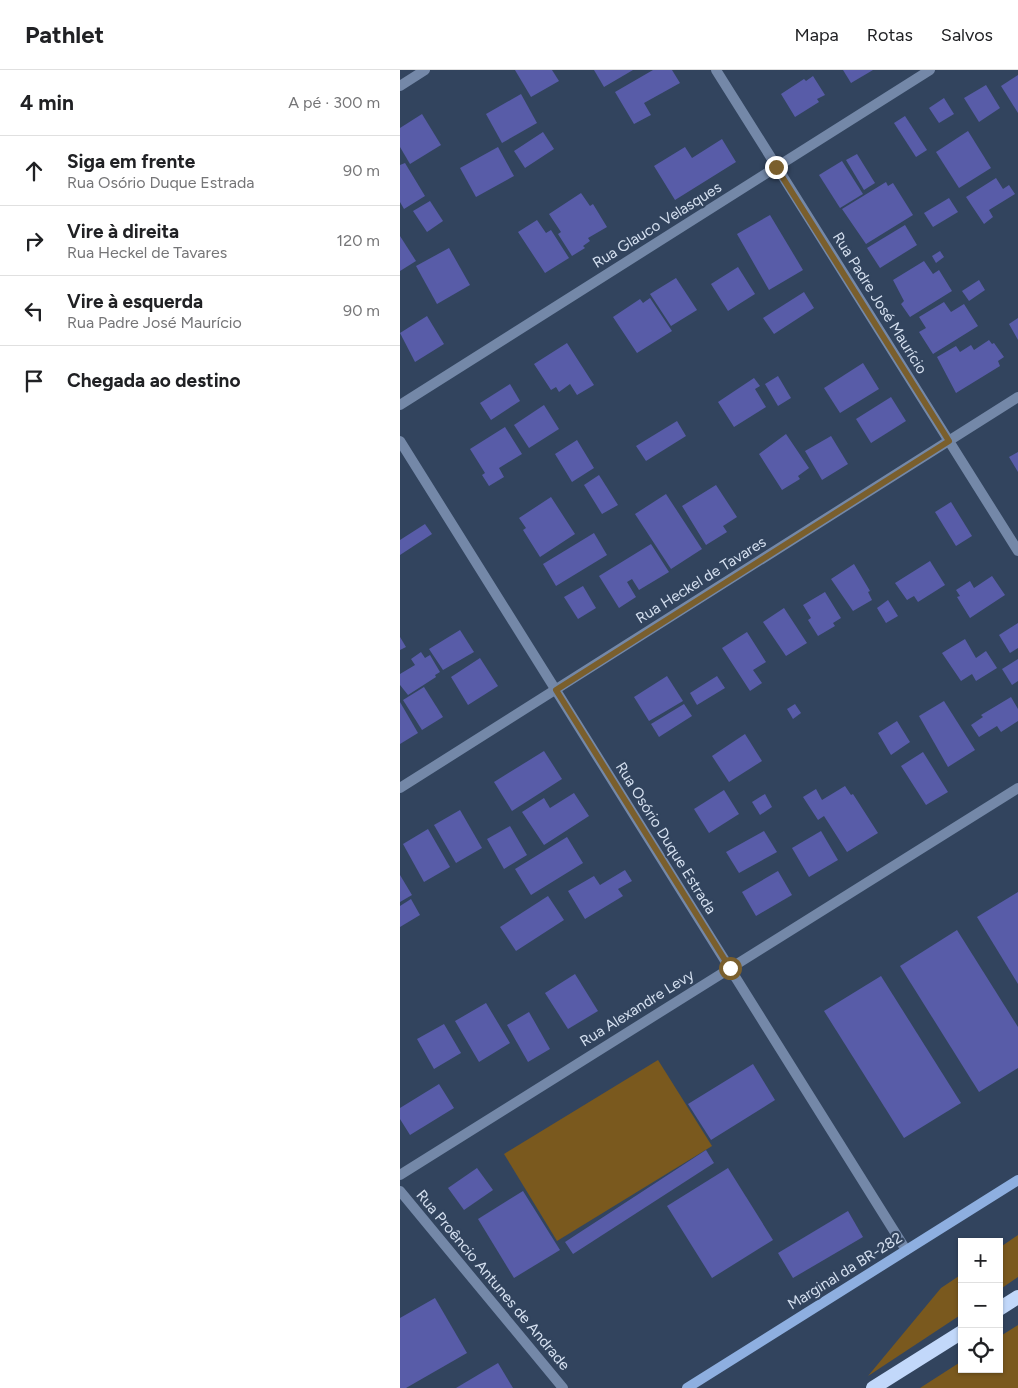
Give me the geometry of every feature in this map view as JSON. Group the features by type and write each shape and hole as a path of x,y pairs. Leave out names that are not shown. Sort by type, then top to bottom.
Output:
{"highway":[{"path":"1003,1306 1018,1297"},
{"path":"873,1388 958,1335"}],"main road":[{"name":"Marginal da BR-282","path":"687,1388 1018,1180"}],"street":[{"path":"400,86 425,70"},
{"name":"Rua Padre José Maurício","path":"716,70 1018,551"},
{"name":"Rua Glauco Velasques","path":"400,405 930,70"},
{"name":"Rua Heckel de Tavares","path":"400,788 1018,397"},
{"name":"Rua Osório Duque Estrada","path":"400,441 906,1250"},
{"name":"Rua Alexandre Levy","path":"400,1175 1018,788"},
{"name":"Rua Proêncio Antunes de Andrade","path":"400,1191 563,1388"}],"shaded area":[{"path":"658,1060 712,1146 557,1241 504,1154"},
{"path":"1018,1235 1018,1277 1003,1287 1003,1283 1003,1245"},
{"path":"958,1277 958,1317 868,1376 941,1288"},
{"path":"1018,1325 1018,1388 920,1388 958,1364 958,1373 1003,1373 1003,1334"}],"building":[{"path":"515,70 552,70 559,81 531,97"},
{"path":"594,70 633,70 604,87"},
{"path":"653,70 672,70 680,83 644,103 651,115 634,124 615,92"},
{"path":"843,70 873,70 851,83"},
{"path":"1018,75 1018,113 1001,86"},
{"path":"813,76 825,95 817,99 819,102 795,117 781,94 804,79 806,81"},
{"path":"986,85 1000,108 979,122 964,98"},
{"path":"521,94 537,123 502,143 486,114"},
{"path":"944,98 954,114 939,123 929,108"},
{"path":"422,114 441,145 410,164 400,147 400,128"},
{"path":"905,116 927,150 916,157 894,123"},
{"path":"968,131 991,168 959,188 936,152"},
{"path":"543,132 554,149 525,168 514,151"},
{"path":"722,139 736,162 675,200 654,166 685,147 692,158"},
{"path":"498,147 514,176 476,197 460,168"},
{"path":"857,154 875,183 864,190 846,160"},
{"path":"842,161 863,194 840,208 819,175"},
{"path":"405,163 425,196 404,209 400,202 400,165"},
{"path":"996,178 1003,189 1009,185 1015,194 989,210 993,217 984,224 966,197"},
{"path":"886,182 888,186 893,183 913,215 866,244 842,209"},
{"path":"581,193 590,206 593,204 607,227 588,238 590,241 583,246 585,248 572,256 558,234 561,232 549,214"},
{"path":"949,198 958,212 933,227 924,213"},
{"path":"430,201 443,221 427,232 413,211"},
{"path":"770,215 803,270 769,290 737,234"},
{"path":"537,220 546,233 551,230 569,258 545,273 518,232"},
{"path":"905,225 917,245 880,268 867,248"},
{"path":"400,236 416,261 400,271"},
{"path":"449,248 470,285 437,304 416,266"},
{"path":"940,251 944,257 936,263 932,256"},
{"path":"924,261 933,274 939,270 952,291 910,317 901,304 904,301 893,280"},
{"path":"738,267 755,294 728,311 711,284"},
{"path":"676,278 697,310 671,326 650,294"},
{"path":"979,280 985,290 969,301 962,291"},
{"path":"804,292 814,308 774,334 763,318"},
{"path":"650,298 672,331 637,353 613,317 640,299 643,303"},
{"path":"944,302 951,312 964,304 978,326 933,354 919,332 926,328 919,317"},
{"path":"427,316 444,344 415,362 400,333"},
{"path":"1018,318 1018,340 1009,324"},
{"path":"989,340 992,344 994,343 1004,357 998,361 1000,366 956,393 937,357 956,346 960,352 971,345 974,350"},
{"path":"567,343 594,385 577,395 570,384 559,392 556,387 551,390 534,364"},
{"path":"863,363 879,389 840,413 824,388"},
{"path":"778,376 791,398 778,406 765,384"},
{"path":"754,378 760,386 755,389 766,407 734,427 718,402"},
{"path":"510,384 520,401 491,420 480,403"},
{"path":"891,397 906,421 871,443 856,419"},
{"path":"544,405 559,429 529,448 514,425"},
{"path":"677,421 686,436 646,461 636,446"},
{"path":"505,427 522,454 499,468 504,477 489,486 482,475 485,473 470,449"},
{"path":"786,434 809,468 798,476 800,479 782,490 759,454"},
{"path":"831,436 848,464 822,480 805,451"},
{"path":"577,440 594,468 572,482 555,454"},
{"path":"1018,452 1018,472 1009,457"},
{"path":"599,475 618,505 602,514 584,485"},
{"path":"716,485 737,517 723,526 727,532 706,545 682,506"},
{"path":"666,494 702,549 671,569 635,514"},
{"path":"551,497 575,534 540,557 523,530 526,528 519,518"},
{"path":"951,502 972,536 956,546 935,512"},
{"path":"425,524 432,534 400,555 400,540"},
{"path":"594,533 607,555 556,586 543,564"},
{"path":"651,544 669,572 639,590 632,579 627,582 636,597 619,608 599,576"},
{"path":"930,561 945,585 918,602 914,596 907,600 895,583"},
{"path":"854,564 870,591 868,592 872,600 853,611 831,579"},
{"path":"992,576 1005,595 970,618 957,597 960,596 956,590 970,581 974,588"},
{"path":"583,586 596,608 578,619 564,597"},
{"path":"825,592 841,618 833,623 835,626 818,636 808,620 811,618 803,605"},
{"path":"888,600 898,616 886,623 877,608"},
{"path":"784,608 807,643 786,656 763,622"},
{"path":"1018,623 1018,648 1010,653 999,635"},
{"path":"460,630 474,652 443,670 429,649"},
{"path":"747,632 766,662 753,670 762,683 750,691 722,648"},
{"path":"400,637 406,647 400,650"},
{"path":"965,639 976,658 986,651 997,668 976,681 972,674 961,681 942,653"},
{"path":"421,652 425,658 430,655 440,672 435,675 436,677 408,695 400,685 400,674 415,665 411,659"},
{"path":"480,658 498,686 468,705 451,677"},
{"path":"1018,659 1018,681 1012,685 1002,669"},
{"path":"667,676 683,701 649,721 634,697"},
{"path":"717,676 725,688 697,705 690,693"},
{"path":"424,687 443,717 422,730 403,700"},
{"path":"1011,697 1018,709 1018,721 1001,732 997,726 979,737 971,725 983,717 981,715"},
{"path":"944,701 975,750 948,767 919,716"},
{"path":"400,702 418,733 400,744"},
{"path":"684,704 692,716 659,737 651,724"},
{"path":"795,704 801,713 793,719 787,709"},
{"path":"897,721 910,742 891,755 878,733"},
{"path":"745,734 762,761 729,782 712,756"},
{"path":"544,751 562,779 512,811 494,782"},
{"path":"923,752 948,792 926,805 901,766"},
{"path":"845,786 851,795 853,794 878,833 847,852 824,816 818,820 803,797 816,789 822,800"},
{"path":"724,790 739,814 709,833 694,809"},
{"path":"574,793 589,816 544,845 522,812 544,798 550,808"},
{"path":"765,794 772,807 760,815 752,802"},
{"path":"460,810 482,848 456,863 434,825"},
{"path":"510,826 527,855 504,869 487,839"},
{"path":"428,829 450,867 424,882 403,844"},
{"path":"764,831 777,852 739,873 726,852"},
{"path":"821,831 838,860 809,877 792,848"},
{"path":"567,837 583,863 531,895 515,869"},
{"path":"625,870 632,881 618,889 623,896 585,919 568,891 594,876 600,885"},
{"path":"778,871 792,895 756,916 742,892"},
{"path":"400,875 412,895 400,902"},
{"path":"1018,892 1018,984 977,917"},
{"path":"548,896 564,920 516,951 500,927"},
{"path":"411,899 420,915 400,927 400,906"},
{"path":"957,930 1018,1027 1018,1068 979,1092 900,966"},
{"path":"575,974 598,1011 568,1029 545,993"},
{"path":"881,976 961,1103 904,1138 824,1011"},
{"path":"486,1003 510,1043 479,1062 455,1021"},
{"path":"529,1012 550,1049 528,1062 507,1025"},
{"path":"444,1024 461,1053 434,1069 417,1039"},
{"path":"753,1064 775,1100 711,1140 688,1104"},
{"path":"439,1084 454,1108 410,1135 400,1119 400,1108"},
{"path":"706,1150 714,1163 573,1254 565,1242"},
{"path":"477,1168 493,1190 464,1210 448,1188"},
{"path":"728,1168 773,1240 712,1278 667,1206"},
{"path":"523,1191 560,1250 514,1278 478,1219"},
{"path":"848,1211 863,1237 793,1278 778,1253"},
{"path":"435,1298 467,1353 406,1388 400,1388 400,1318"},
{"path":"498,1363 513,1388 456,1388"}],"route":[{"path":"730,968 556,690 949,441 776,167"}]}
